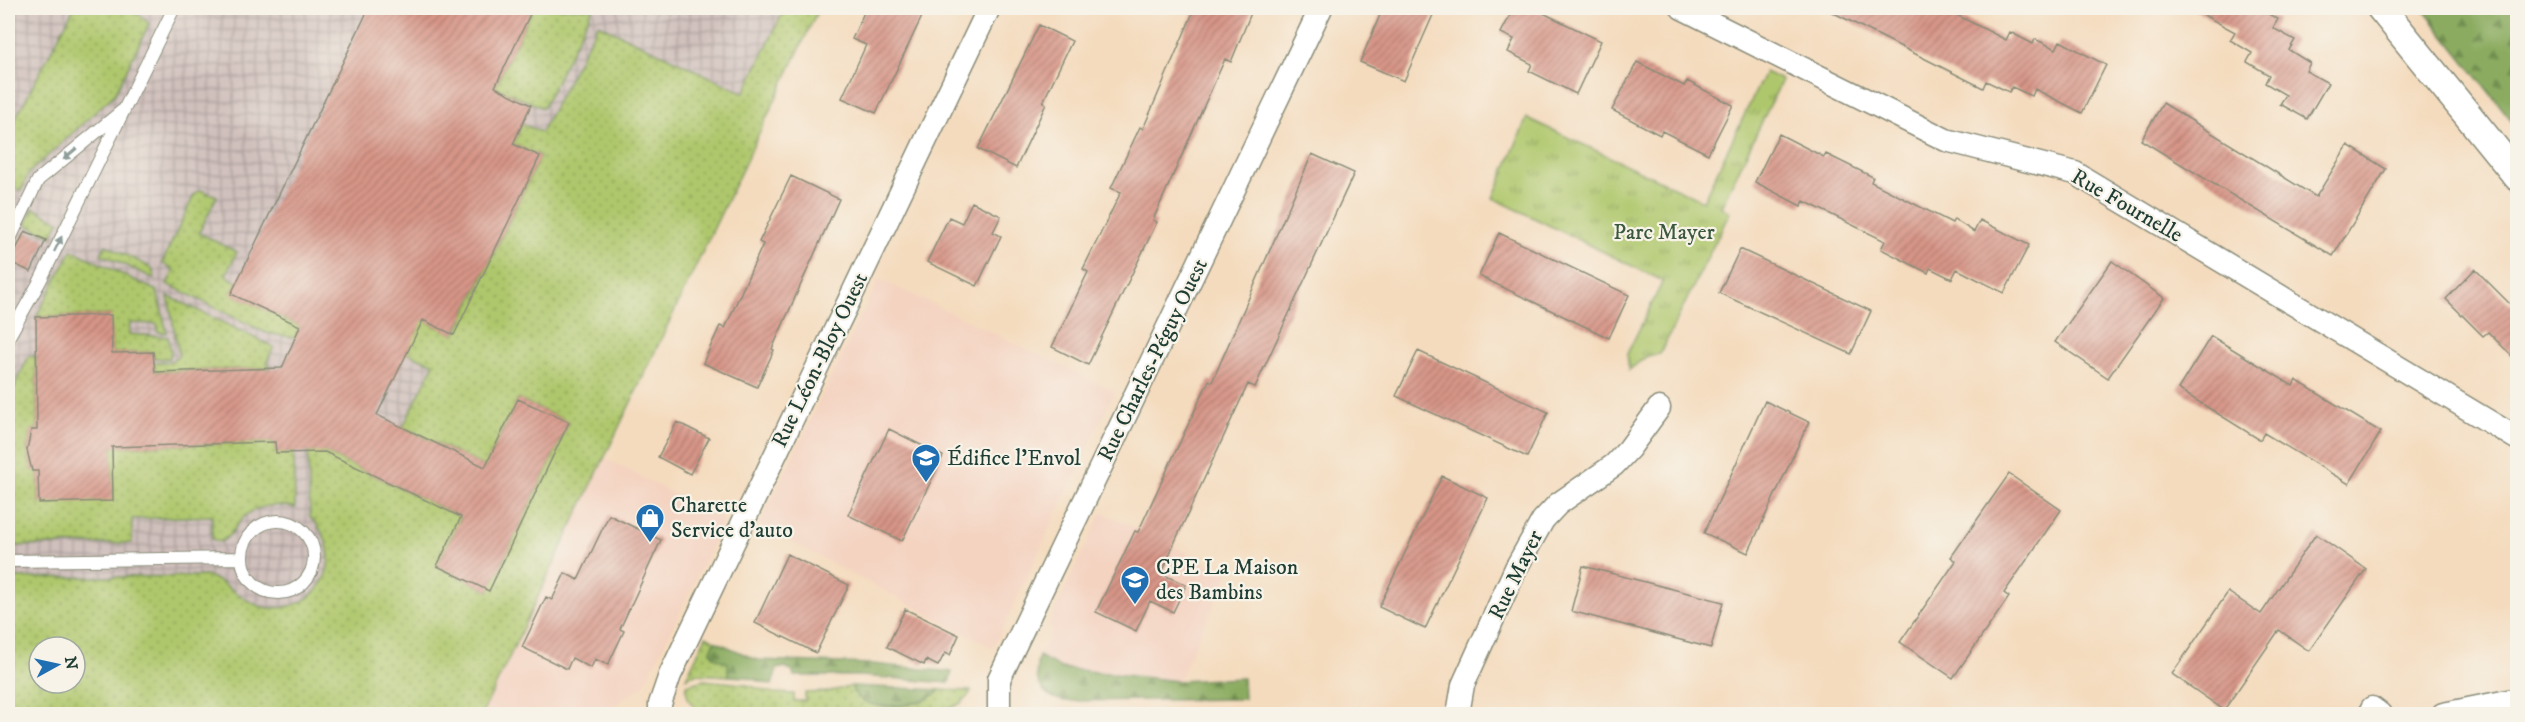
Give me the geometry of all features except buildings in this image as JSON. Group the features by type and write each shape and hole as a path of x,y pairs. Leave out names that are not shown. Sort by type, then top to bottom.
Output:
{"street":[{"name":"Rue Léon-Bloy Ouest","path":"660,714 660,704 674,666 989,8"},
{"name":"Rue Charles-Péguy Ouest","path":"999,714 999,679 1321,8"},
{"name":"Rue Fournelle","path":"1682,8 1946,140 2075,173 2517,439"},
{"path":"2381,8 2517,177"},
{"name":"Rue Mayer","path":"1458,714 1463,685 1516,568 1538,528 1558,504 1614,465 1629,449 1659,408"},
{"path":"2443,714 2517,699"}],"lane":[{"path":"8,338 40,281 174,8"},
{"path":"8,243 38,180 125,108"},
{"path":"278,521 300,528 313,547 314,558 312,570 296,589 284,593 272,593 260,588 250,580 244,570 242,558 248,536 267,523 278,521"},
{"path":"8,561 242,558"}],"shaded area":[{"path":"8,8 819,8 482,714 8,714"},
{"name":"Édifice l'Envol","path":"879,279 1115,391 993,648 759,525"},
{"path":"604,458 724,520 644,685 613,706 482,714"},
{"name":"CPE La Maison des Bambins","path":"1102,512 1229,573 1178,681 1061,668 1039,656 1052,630 1048,625 1050,620"}],"green space":[{"path":"105,6 125,8 142,16 149,24 115,94 29,173 21,191 8,185 8,133 74,8"},
{"path":"533,8 593,8 543,108 495,87"},
{"path":"785,8 819,8 482,714 8,714 8,578 208,576 245,599 269,608 288,607 304,600 316,591 324,578 328,563 328,548 322,532 310,517 308,452 315,452 314,447 461,517 437,566 489,591 569,422 518,399 485,467 403,427 434,364 407,353 377,336 391,305 455,335 540,156 513,144 522,124 541,132 598,24 744,93"},
{"path":"2422,8 2511,8 2517,13 2517,127"},
{"name":"Parc Mayer","path":"1765,72 1782,80 1721,207 1730,212 1660,354 1647,356 1629,370 1627,354 1663,281 1493,198 1527,118 1703,201"},
{"path":"200,190 217,196 199,233 237,252 226,275 237,282 232,294 300,326 295,338 266,333 167,284 174,270 162,263 194,195"},
{"path":"33,208 59,221 52,236 26,225"},
{"path":"106,245 152,268 155,279 101,254"},
{"path":"72,250 157,291 167,333 158,332 157,324 130,323 129,334 168,337 171,352 169,359 154,358 153,352 112,353 110,315 36,317"},
{"path":"168,296 274,347 268,359 269,368 155,372 154,362 170,362 179,355"},
{"path":"29,356 36,356 37,430 31,430 27,450 32,470 38,471 39,503 113,500 112,447 275,442 276,453 294,453 295,508 273,506 251,512 240,521 229,536 220,542 212,539 212,516 132,519 132,543 8,546 8,399"},
{"path":"706,636 715,641 711,651 714,657 729,663 728,676 695,674 686,678"},
{"path":"715,641 757,660 872,664 952,672 949,683 861,676 794,676 792,671 785,667 777,669 772,685 746,677 728,676 728,663 714,657 711,651"},
{"path":"1039,656 1061,668 1178,681 1243,678 1244,699 1064,701 1049,695 1040,685 1037,672"},
{"path":"704,680 744,684 773,693 794,694 794,701 805,701 805,693 827,692 852,686 853,692 865,700 885,707 920,702 940,690 971,691 960,704 944,709 706,714 691,703 686,690 686,685"},
{"path":"852,686 940,690 920,701 892,706 865,702 856,696"}],"place":[{"name":"Édifice l'Envol","path":"926,484"},
{"name":"Charette Service d'auto","path":"650,544"},
{"name":"CPE La Maison des Bambins","path":"1135,606"}]}
